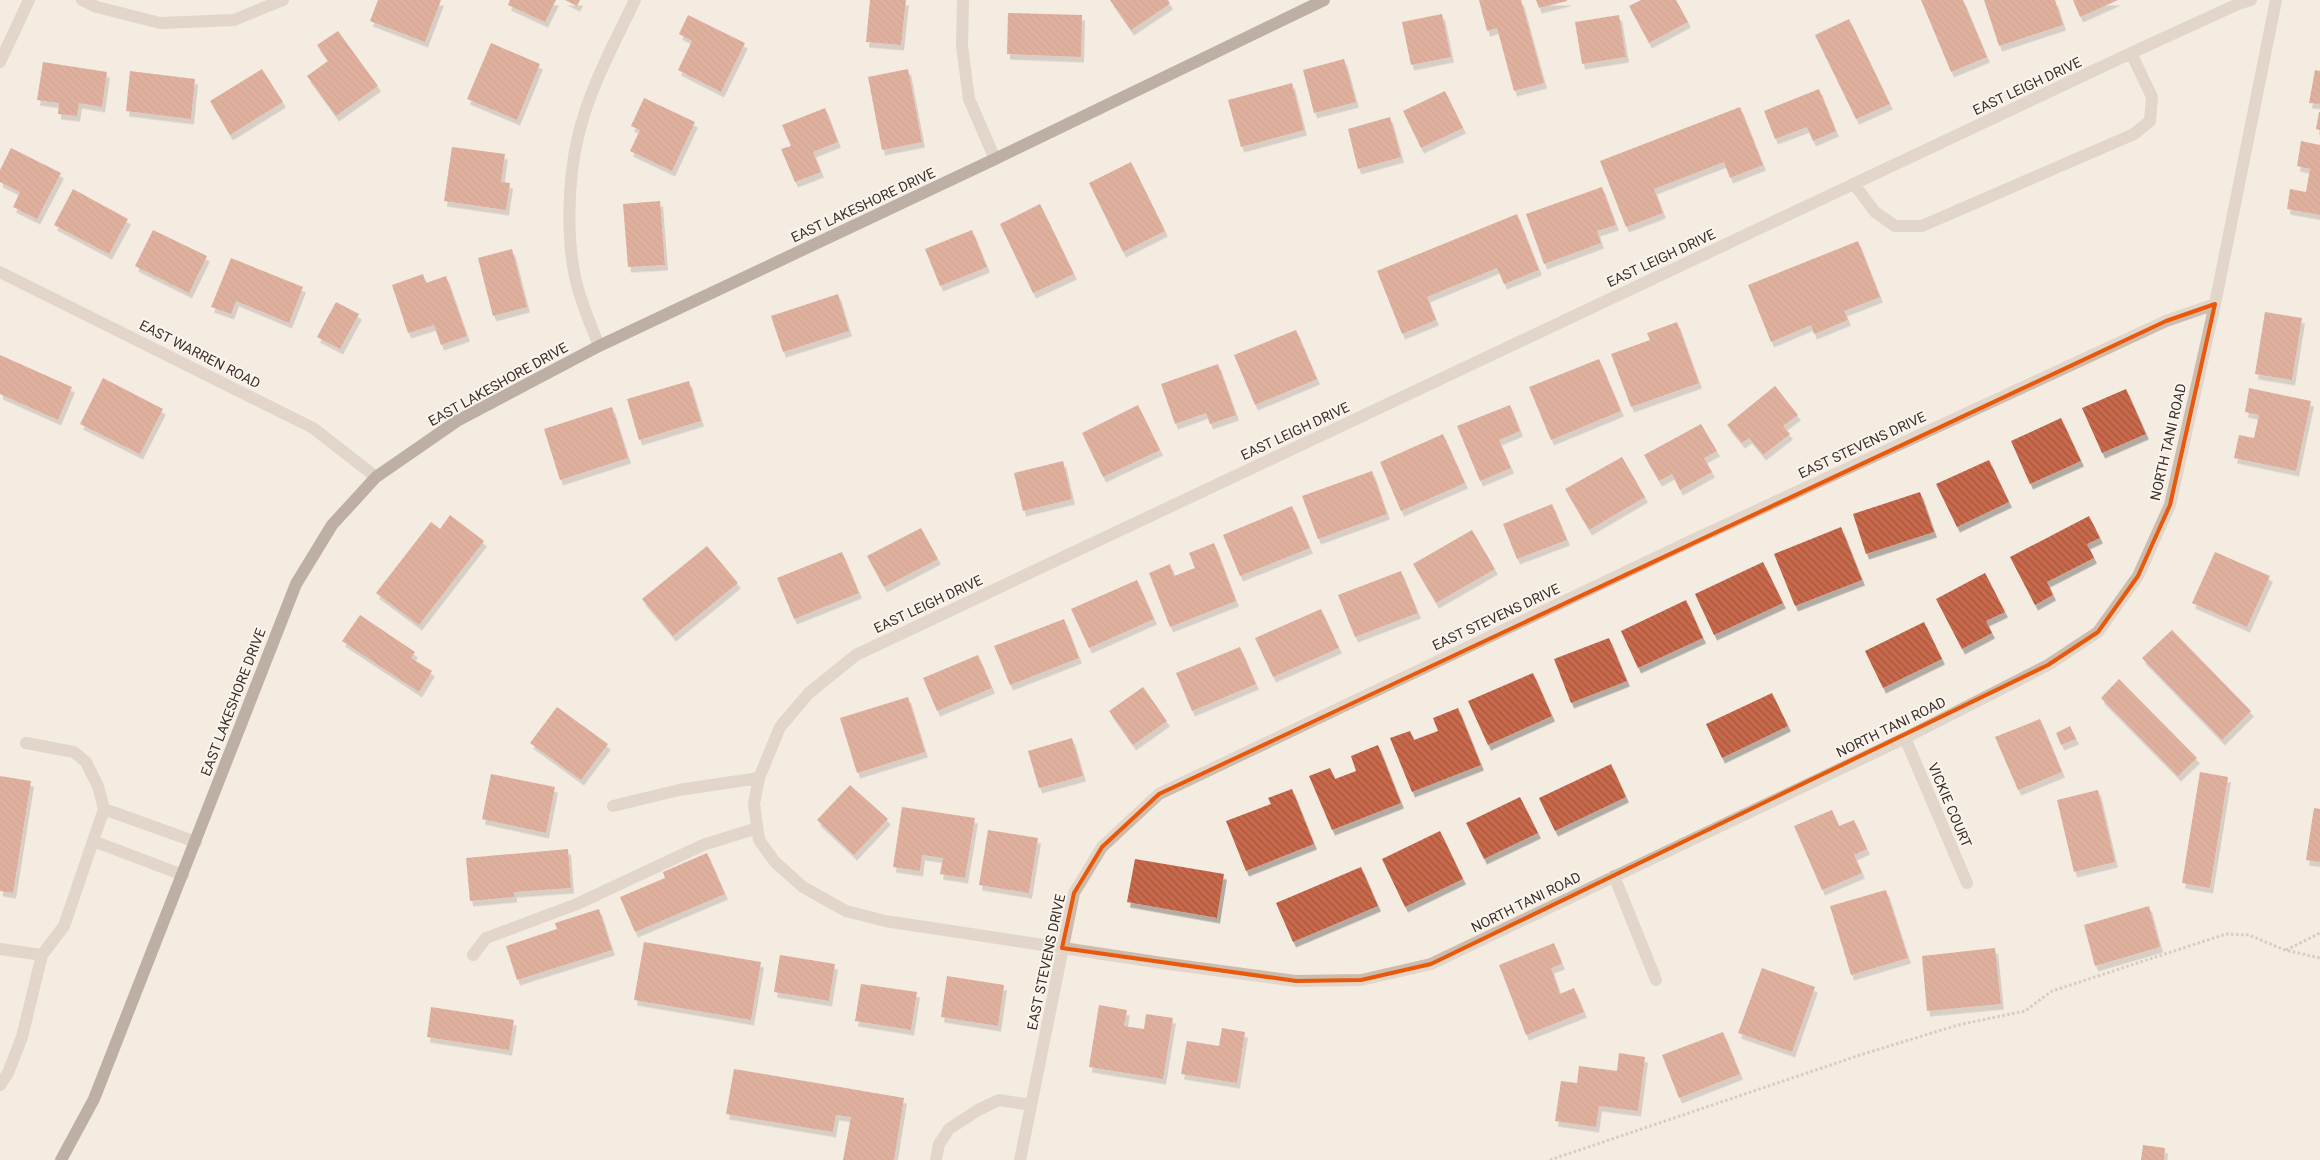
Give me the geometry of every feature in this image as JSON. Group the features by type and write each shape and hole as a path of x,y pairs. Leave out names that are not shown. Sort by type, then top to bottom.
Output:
{"main road":[{"name":"EAST LAKESHORE DRIVE","path":"61,1160 94,1100 296,584 332,526 376,477 457,421 599,346 995,159 1324,0"}],"street":[{"path":"0,62 30,0"},
{"path":"82,0 97,7 160,23 234,20 283,0"},
{"path":"599,346 576,281 570,235 571,188 580,128 599,75 635,0"},
{"path":"963,0 962,46 969,99 995,159"},
{"name":"EAST LEIGH DRIVE","path":"1062,948 885,921 846,911 803,887 775,862 759,840 754,804 759,778 780,727 808,693 856,655 2131,53 2238,4 2251,0"},
{"name":"NORTH TANI ROAD","path":"1062,948 1296,982 1360,980 1431,964 1905,738 2048,665 2098,632 2132,584 2170,504 2215,304 2276,0"},
{"path":"1854,184 1875,212 1895,226 1922,226 2134,134 2150,121 2152,98 2131,53"},
{"name":"EAST WARREN ROAD","path":"0,272 314,428 376,477"},
{"name":"EAST STEVENS DRIVE","path":"1020,1160 1053,1006 1062,948 1074,894 1102,847 1158,794 1693,540 2166,321 2215,304"},
{"name":"VICKIE COURT","path":"1905,738 1967,883"},
{"path":"0,1085 8,1073 22,1037 42,955 64,926 104,809 98,786 86,762 74,752 26,743"},
{"path":"613,806 679,790 759,778"},
{"path":"104,809 196,842"},
{"path":"473,955 486,938 577,904 703,845 757,828"},
{"path":"93,841 183,874"},
{"path":"1614,876 1656,980"},
{"path":"0,949 42,955"},
{"path":"936,1160 939,1144 949,1128 978,1110 999,1100 1031,1106"}],"path":[{"path":"1550,1160 1860,1055 1958,1025 2025,1011 2052,991 2226,934 2249,935 2285,950 2320,958"},
{"path":"2285,950 2320,934"}],"highlighted area":[{"path":"2215,304 2170,505 2138,576 2098,632 2048,665 1431,964 1361,980 1296,981 1062,948 1074,893 1102,847 1159,794 2166,321"}],"building":[{"path":"378,0 441,0 425,42 370,21"},
{"path":"510,0 556,0 545,22 508,5"},
{"path":"565,0 580,0 577,6"},
{"path":"870,0 906,0 901,45 866,42"},
{"path":"1110,0 1168,0 1170,4 1131,30"},
{"path":"1479,0 1521,0 1544,83 1514,91 1497,28 1487,31"},
{"path":"1536,0 1567,0 1567,1 1539,8"},
{"path":"1641,0 1676,0 1688,22 1649,43 1629,6"},
{"path":"1921,0 1963,0 1987,57 1951,72"},
{"path":"1984,0 2055,0 2063,25 1999,46"},
{"path":"2073,0 2118,0 2080,17"},
{"path":"1008,13 1082,15 1081,57 1007,54"},
{"path":"1442,14 1451,57 1411,65 1402,22"},
{"path":"688,15 745,43 721,92 678,70 692,41 679,34"},
{"path":"1619,15 1626,57 1582,64 1575,22"},
{"path":"1849,19 1890,104 1856,119 1815,35"},
{"path":"338,31 378,86 336,116 307,76 328,61 317,45"},
{"path":"491,43 540,64 517,120 467,99"},
{"path":"1344,59 1356,102 1314,113 1303,70"},
{"path":"43,62 107,72 102,107 79,103 77,116 58,114 59,103 37,100"},
{"path":"262,69 283,102 230,135 210,101"},
{"path":"908,69 922,142 882,150 868,77"},
{"path":"2315,70 2320,71 2320,104 2309,103"},
{"path":"130,71 195,79 191,119 126,111"},
{"path":"1292,83 1304,130 1241,147 1228,100"},
{"path":"1819,89 1836,131 1813,141 1807,127 1775,139 1764,111"},
{"path":"1445,91 1463,128 1421,148 1403,111"},
{"path":"644,98 695,122 672,171 630,151 640,130 631,126"},
{"path":"1740,107 1763,165 1730,178 1724,162 1654,189 1663,213 1626,227 1600,161"},
{"path":"825,108 838,142 813,152 821,172 795,182 781,149 791,146 782,125"},
{"path":"2320,112 2320,130 2316,129"},
{"path":"1390,117 1401,157 1358,169 1348,129"},
{"path":"2301,141 2320,145 2320,215 2287,209 2290,189 2306,192 2310,169 2297,166"},
{"path":"452,147 505,154 501,182 510,183 506,210 444,201"},
{"path":"11,148 61,173 37,219 13,207 20,192 0,182 0,170"},
{"path":"1131,162 1165,231 1123,252 1089,183"},
{"path":"1602,187 1616,225 1597,231 1601,243 1544,264 1526,214"},
{"path":"73,189 128,219 109,254 54,225"},
{"path":"660,201 665,265 628,267 623,204"},
{"path":"1040,204 1074,274 1033,293 1000,224"},
{"path":"1517,214 1539,270 1504,284 1497,268 1427,297 1436,320 1402,334 1377,271"},
{"path":"153,230 207,256 189,293 135,266"},
{"path":"972,230 987,267 940,286 925,249"},
{"path":"1858,241 1880,297 1844,311 1848,320 1814,334 1811,325 1771,342 1748,285"},
{"path":"512,249 527,307 493,316 478,258"},
{"path":"231,258 303,287 289,323 236,301 231,314 211,307"},
{"path":"423,274 426,283 446,276 467,336 441,345 434,325 408,333 392,285"},
{"path":"838,294 849,331 783,352 771,316"},
{"path":"336,302 359,314 340,349 317,337"},
{"path":"2265,312 2302,318 2292,380 2255,374"},
{"path":"1677,322 1699,383 1631,407 1611,354 1650,340 1647,333"},
{"path":"1296,330 1317,379 1255,405 1234,355"},
{"path":"0,355 72,387 58,420 0,394"},
{"path":"1599,359 1621,411 1551,440 1529,387"},
{"path":"1218,364 1236,415 1210,424 1206,413 1175,424 1161,384"},
{"path":"103,378 163,409 140,454 80,424"},
{"path":"689,381 701,421 639,440 627,399"},
{"path":"1775,386 1798,415 1783,426 1790,434 1763,455 1749,438 1742,443 1727,425"},
{"path":"2249,388 2311,401 2296,471 2234,458 2239,435 2254,438 2259,415 2245,412"},
{"path":"2126,389 2146,434 2102,453 2082,408"},
{"path":"1138,405 1160,450 1103,477 1082,433"},
{"path":"1510,405 1520,431 1499,440 1511,468 1480,481 1457,426"},
{"path":"612,407 628,458 560,480 544,429"},
{"path":"2061,418 2081,461 2030,484 2011,441"},
{"path":"1701,424 1717,451 1704,458 1712,472 1680,490 1672,474 1659,481 1644,455"},
{"path":"1443,434 1465,483 1401,511 1380,462"},
{"path":"1622,457 1645,497 1589,530 1565,489"},
{"path":"1989,460 2009,502 1957,527 1936,484"},
{"path":"1063,461 1072,499 1023,511 1014,473"},
{"path":"1372,471 1387,514 1318,539 1302,496"},
{"path":"1920,492 1934,532 1866,554 1853,514"},
{"path":"1552,504 1567,540 1517,559 1503,524"},
{"path":"1292,506 1310,548 1240,576 1223,535"},
{"path":"450,515 484,541 419,625 376,593 431,522 440,529"},
{"path":"2089,516 2100,538 2087,544 2094,558 2047,582 2053,595 2035,605 2010,557"},
{"path":"1841,527 1862,580 1795,606 1774,554"},
{"path":"921,528 938,559 884,587 867,556"},
{"path":"1472,530 1495,569 1436,603 1413,564"},
{"path":"1214,543 1236,601 1170,627 1149,573 1170,564 1174,576 1195,568 1189,553"},
{"path":"707,546 738,583 673,636 642,599"},
{"path":"842,552 859,593 794,619 777,578"},
{"path":"2215,552 2270,576 2247,627 2192,603"},
{"path":"1763,562 1783,603 1714,635 1695,594"},
{"path":"1401,571 1418,613 1355,637 1338,595"},
{"path":"1985,573 2005,612 1986,621 1992,633 1962,649 1936,599"},
{"path":"1137,580 1154,619 1089,648 1071,609"},
{"path":"1686,600 1703,638 1638,668 1621,631"},
{"path":"1321,609 1339,648 1273,677 1255,638"},
{"path":"360,615 415,652 411,658 432,671 419,692 342,641"},
{"path":"1064,619 1079,658 1010,685 994,646"},
{"path":"1924,622 1942,659 1883,688 1865,651"},
{"path":"2172,630 2251,711 2222,740 2142,658"},
{"path":"1609,638 1627,681 1571,703 1554,659"},
{"path":"1240,647 1256,684 1192,711 1176,673"},
{"path":"978,655 992,688 937,711 923,678"},
{"path":"1533,673 1552,716 1488,745 1468,701"},
{"path":"2119,679 2197,758 2178,776 2101,698"},
{"path":"1143,687 1167,721 1133,745 1109,711"},
{"path":"1772,693 1788,726 1722,758 1706,724"},
{"path":"908,697 925,752 857,773 840,718"},
{"path":"557,707 608,744 581,780 530,743"},
{"path":"1458,708 1481,765 1412,792 1390,738 1410,731 1414,740 1438,731 1433,718"},
{"path":"2040,719 2062,772 2018,790 1995,737"},
{"path":"2070,726 2076,739 2061,745 2056,733"},
{"path":"1072,738 1083,776 1039,788 1028,751"},
{"path":"1378,745 1401,803 1332,830 1309,776 1330,768 1335,779 1356,771 1351,756"},
{"path":"1611,764 1626,797 1555,831 1539,798"},
{"path":"2200,772 2228,777 2210,888 2182,883"},
{"path":"491,774 555,787 546,833 482,819"},
{"path":"0,776 31,781 13,893 0,891"},
{"path":"850,785 888,819 854,855 817,820"},
{"path":"1292,789 1314,844 1246,871 1226,821 1271,804 1268,798"},
{"path":"2098,790 2115,862 2074,872 2057,800"},
{"path":"1520,797 1538,833 1484,859 1466,823"},
{"path":"902,807 975,818 965,878 940,874 943,858 922,855 920,871 893,867"},
{"path":"2314,808 2320,809 2320,862 2306,860"},
{"path":"1832,810 1839,826 1854,820 1867,849 1854,855 1862,873 1822,890 1794,826"},
{"path":"988,830 1038,838 1029,893 979,885"},
{"path":"1440,831 1463,879 1405,907 1382,859"},
{"path":"568,849 571,888 514,892 514,897 470,901 466,858"},
{"path":"707,853 725,894 635,932 620,897 665,878 663,872"},
{"path":"1135,859 1224,874 1217,918 1127,902"},
{"path":"1361,867 1378,906 1293,942 1276,903"},
{"path":"1886,890 1908,958 1851,975 1830,906"},
{"path":"2149,906 2160,947 2095,966 2084,925"},
{"path":"599,909 612,950 517,980 506,946 557,929 555,923"},
{"path":"644,942 761,962 751,1020 634,1000"},
{"path":"1554,943 1562,964 1551,968 1560,994 1574,988 1584,1012 1526,1035 1499,965"},
{"path":"1995,948 2001,1004 1927,1011 1922,956"},
{"path":"780,955 835,964 829,1001 774,992"},
{"path":"1762,968 1815,987 1792,1052 1738,1033"},
{"path":"947,976 1004,985 998,1026 941,1017"},
{"path":"861,984 917,992 911,1030 855,1021"},
{"path":"1099,1005 1127,1010 1124,1026 1144,1029 1146,1014 1173,1018 1163,1079 1089,1067"},
{"path":"431,1007 514,1020 509,1050 427,1037"},
{"path":"1222,1028 1245,1032 1237,1083 1181,1074 1187,1041 1219,1046"},
{"path":"1723,1032 1740,1074 1679,1098 1662,1055"},
{"path":"1619,1053 1645,1057 1638,1111 1599,1106 1596,1127 1555,1121 1561,1081 1577,1083 1579,1066 1617,1071"},
{"path":"734,1069 904,1098 894,1160 843,1160 851,1117 836,1115 833,1132 726,1114"},
{"path":"2143,1145 2165,1148 2164,1160 2141,1160"}]}
